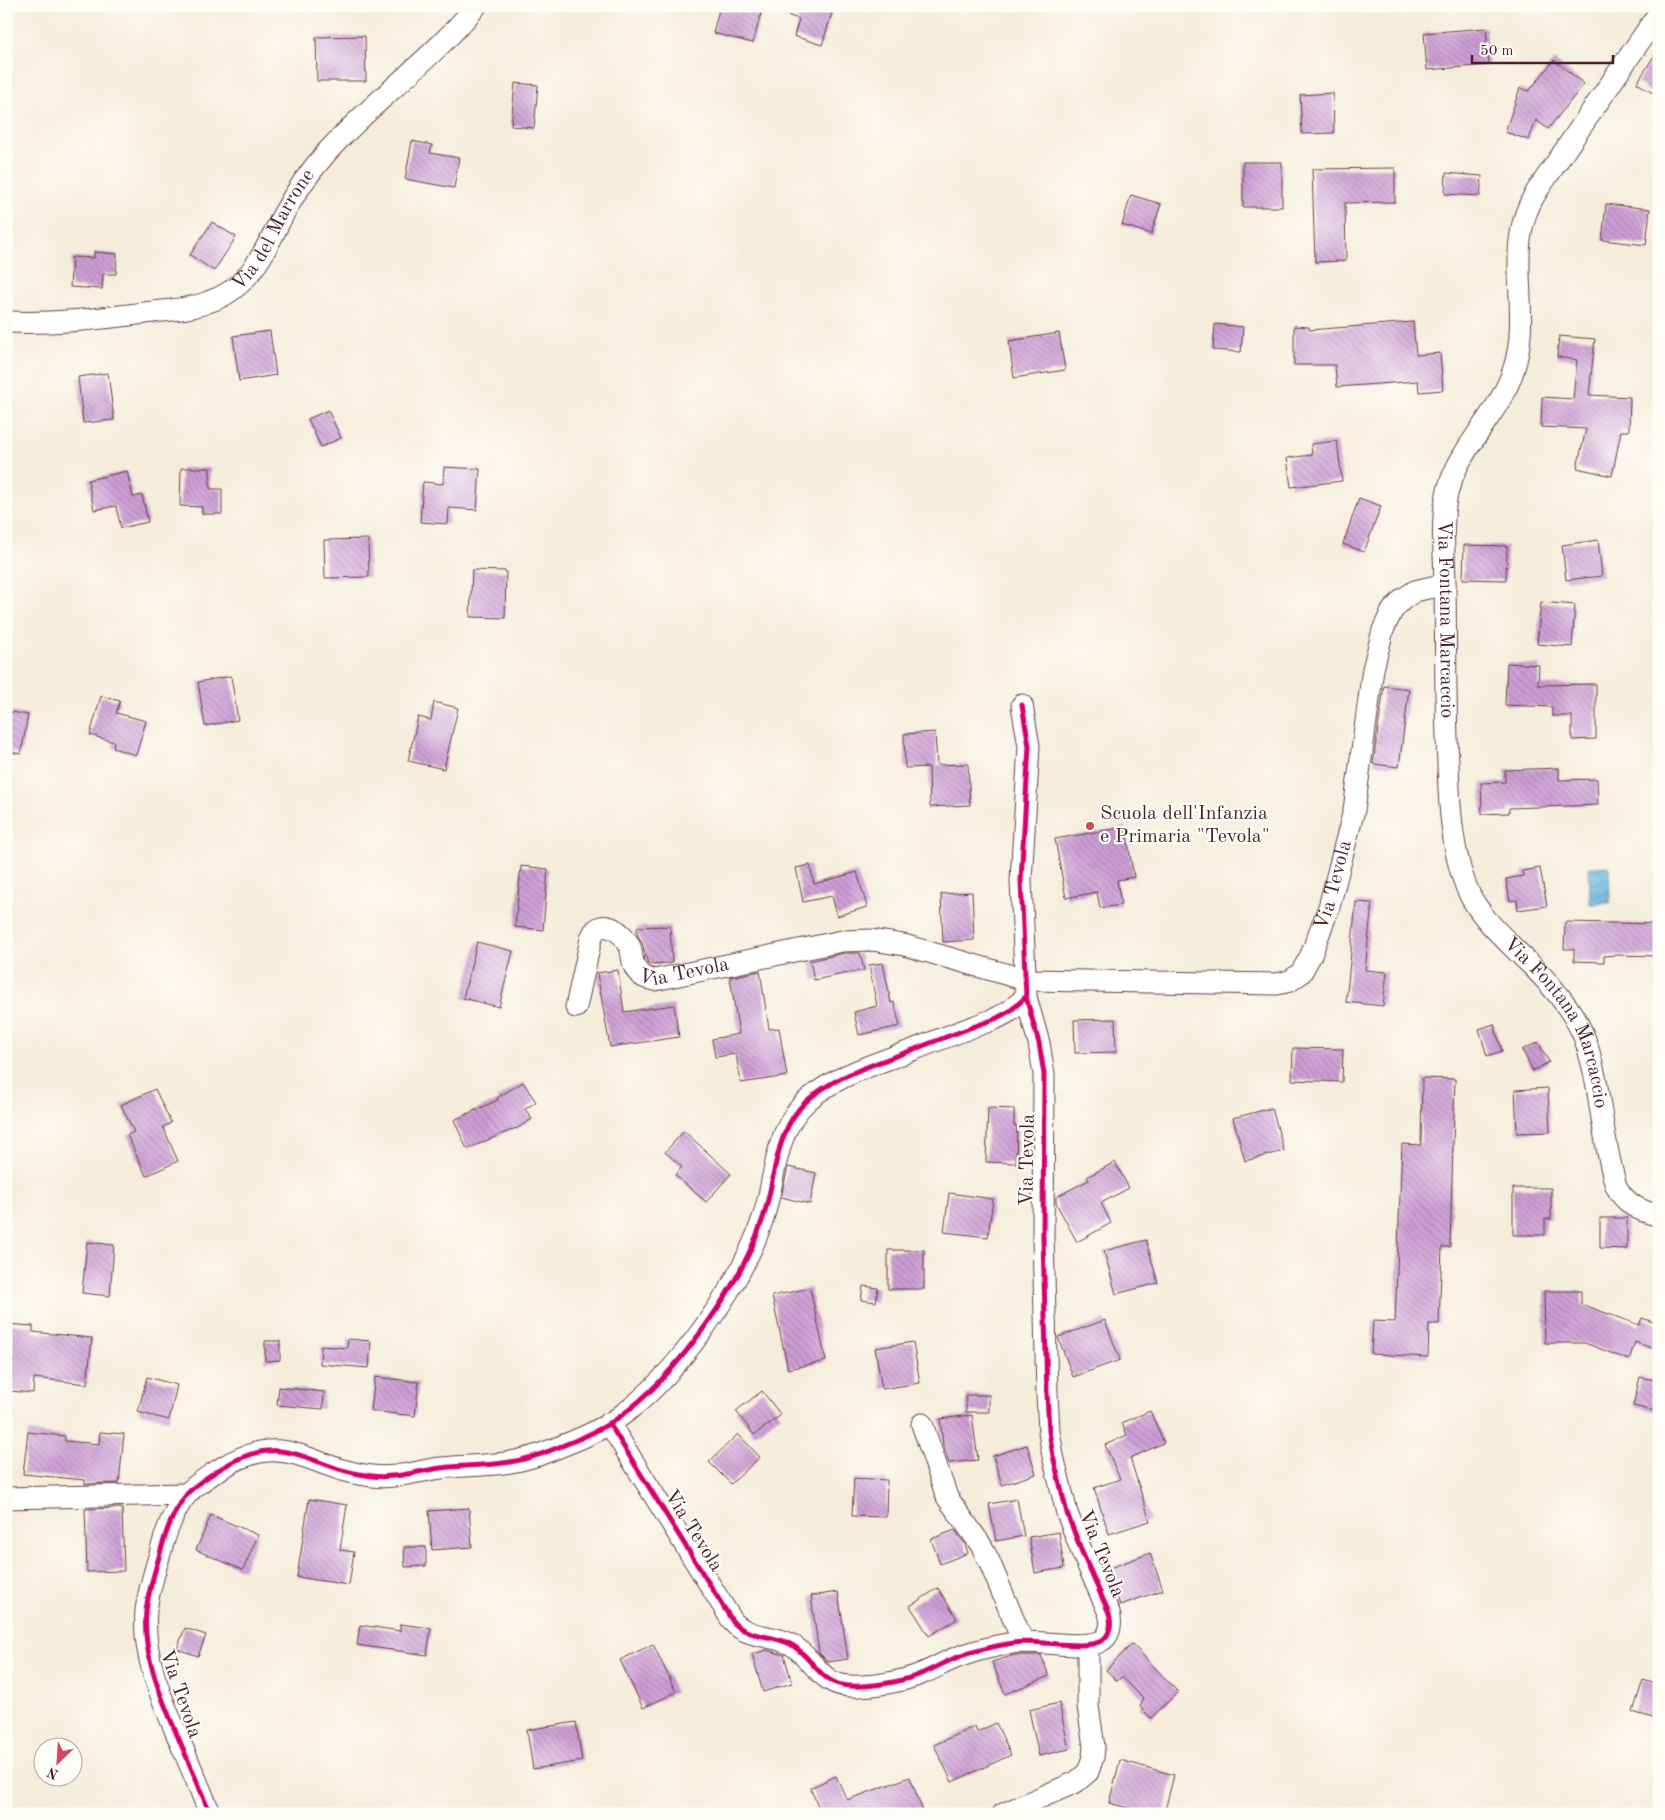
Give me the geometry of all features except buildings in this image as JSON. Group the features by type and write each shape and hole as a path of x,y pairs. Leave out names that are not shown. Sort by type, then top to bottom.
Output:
{"street":[{"name":"Via del Marrone","path":"6,322 79,321 184,308 209,302 230,291 254,267 306,177 357,120 440,45 476,6"},
{"name":"Via Fontana Marcaccio","path":"1659,13 1537,191 1525,213 1519,240 1521,326 1516,365 1504,393 1464,454 1449,488 1444,523 1446,584 1445,697 1449,792 1455,841 1463,879 1486,920 1549,984 1572,1014 1581,1030 1590,1055 1616,1186 1624,1199 1634,1207 1659,1216"},
{"name":"Via Tevola","path":"576,1007 591,939 596,929 600,926 614,929 624,938 630,946 636,971 640,975 651,979 661,979 842,941 862,940 904,945 1026,988 1276,984 1285,983 1296,978 1306,966 1321,931 1346,843 1356,796 1373,669 1383,630 1392,611 1403,599 1415,591 1446,584"},
{"name":"Via Tevola","path":"609,1423 733,1622 745,1631 775,1638 794,1646 823,1676 832,1682 843,1686 855,1686 903,1680 922,1674 970,1652 1023,1642 1088,1644 1096,1643 1105,1638 1110,1627 1110,1618 1073,1529 1060,1486 1051,1446 1046,1394 1042,1137 1044,1074 1026,988 1021,880 1029,746 1022,705"},
{"name":"Via Tevola","path":"210,1814 159,1692 150,1662 146,1630 149,1596 164,1541 175,1512 187,1494 227,1464 258,1451 291,1453 355,1473 372,1476 391,1476 440,1468 495,1466 515,1462 547,1452 609,1423 647,1394 679,1359 708,1321 742,1267 764,1217 781,1142 789,1125 802,1106 818,1092 836,1082 887,1059 994,1019 1010,1011 1026,988"},
{"path":"922,1424 947,1497 985,1553 1023,1642"},
{"path":"6,1498 187,1494"},
{"path":"1003,1814 1076,1782 1091,1767 1094,1752 1088,1706 1088,1644"}],"water":[{"path":"1609,866 1610,903 1590,904 1589,867"}],"cycle path":[{"path":"609,1423 733,1622 746,1631 792,1645 831,1681 849,1686 887,1683 915,1676 967,1654 1000,1645 1023,1642 1081,1645 1099,1642 1106,1637 1110,1625 1109,1613 1067,1513 1049,1431 1043,1236 1044,1074 1039,1043 1026,997 1021,880 1029,746 1022,705"},
{"path":"210,1814 159,1691 147,1644 146,1611 153,1577 170,1524 177,1508 187,1494 220,1469 243,1457 263,1452 281,1451 298,1454 350,1472 381,1477 441,1468 521,1460 567,1444 610,1423 640,1401 662,1379 704,1328 723,1300 753,1244 767,1204 780,1146 791,1120 800,1108 823,1089 851,1074 995,1019 1010,1011 1026,997"}],"place":[{"name":"Scuola dell'Infanzia e Primaria \"Tevola\"","path":"1090,826"}]}
